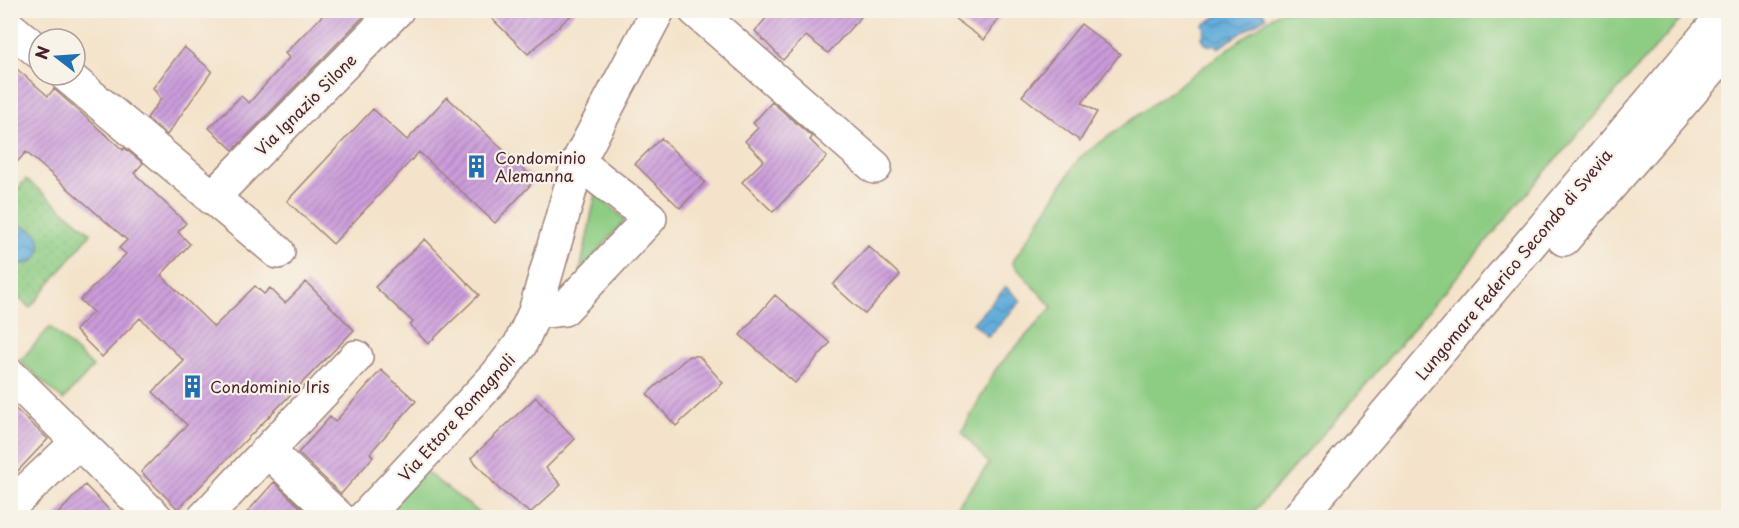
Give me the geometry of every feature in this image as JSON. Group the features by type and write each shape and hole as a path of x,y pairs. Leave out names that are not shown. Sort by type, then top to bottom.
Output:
{"street":[{"name":"Via Ignazio Silone","path":"212,198 397,10"},
{"name":"Via Ettore Romagnoli","path":"364,518 496,376 520,345 535,312 578,162 658,10"},
{"path":"695,10 875,167"},
{"name":"Lungomare Federico Secondo di Svevia","path":"1298,518 1728,10"},
{"path":"10,28 27,42"},
{"name":"Lungomare Federico Secondo di Svevia","path":"1323,518 1728,49"},
{"path":"80,87 278,252"},
{"path":"535,312 564,309 650,218 578,162"},
{"path":"204,518 356,357"},
{"path":"10,375 156,518"},
{"path":"10,506 78,442"},
{"path":"268,451 339,518"}],"green space":[{"path":"1280,11 1688,11 1551,165 1347,407 1249,517 949,517 989,464 962,432 996,369 1052,307 1012,263 1079,158"},
{"path":"26,179 91,233 30,308 11,292 11,197"},
{"path":"596,192 625,220 580,272"},
{"path":"50,327 93,367 63,400 20,361"},
{"path":"422,469 485,517 377,518"}],"water":[{"path":"1225,11 1262,11 1266,17 1218,48 1216,45 1207,45 1202,38 1205,30 1203,25"},
{"path":"22,226 32,230 41,245 35,259 21,264 11,260 11,231"},
{"path":"1006,287 1021,301 988,337 973,323"}],"building":[{"path":"328,10 370,10 233,150 209,128 241,96 249,103 289,58 285,53"},
{"path":"483,10 577,10 528,54"},
{"path":"773,10 867,10 828,53 806,36 783,60 755,31"},
{"path":"943,10 1005,10 984,40"},
{"path":"1081,24 1120,54 1082,103 1097,112 1080,141 1022,96"},
{"path":"184,47 212,71 167,135 147,118 161,99 153,88"},
{"path":"10,63 27,78 27,87 38,87 48,96 54,89 123,150 124,148 143,163 134,173 186,223 178,232 190,244 161,275 214,327 255,286 264,294 270,288 285,303 306,282 354,330 178,509 141,472 187,425 153,392 184,361 140,318 102,357 75,330 93,312 80,300 126,254 119,248 127,240 26,152 10,170"},
{"path":"447,97 535,180 495,223 419,152 333,244 287,201 373,109 407,140"},
{"path":"772,102 812,137 810,140 827,157 773,212 742,182 764,160 745,141 758,128 753,123"},
{"path":"661,138 705,182 680,208 635,164"},
{"path":"425,239 479,295 428,344 410,325 413,322 375,287"},
{"path":"868,246 900,275 865,314 833,285"},
{"path":"775,295 830,343 795,383 740,335"},
{"path":"689,356 699,356 723,383 676,426 647,394"},
{"path":"381,370 416,401 370,453 373,457 341,494 298,453 330,417 335,422"},
{"path":"536,397 575,439 546,468 561,485 530,513 499,489 471,458"},
{"path":"10,404 48,439 10,479"},
{"path":"274,482 311,518 242,518"},
{"path":"85,485 117,518 54,518"}],"place":[{"name":"Condominio Alemanna","path":"477,166"},
{"name":"Condominio Iris","path":"192,386"}]}
